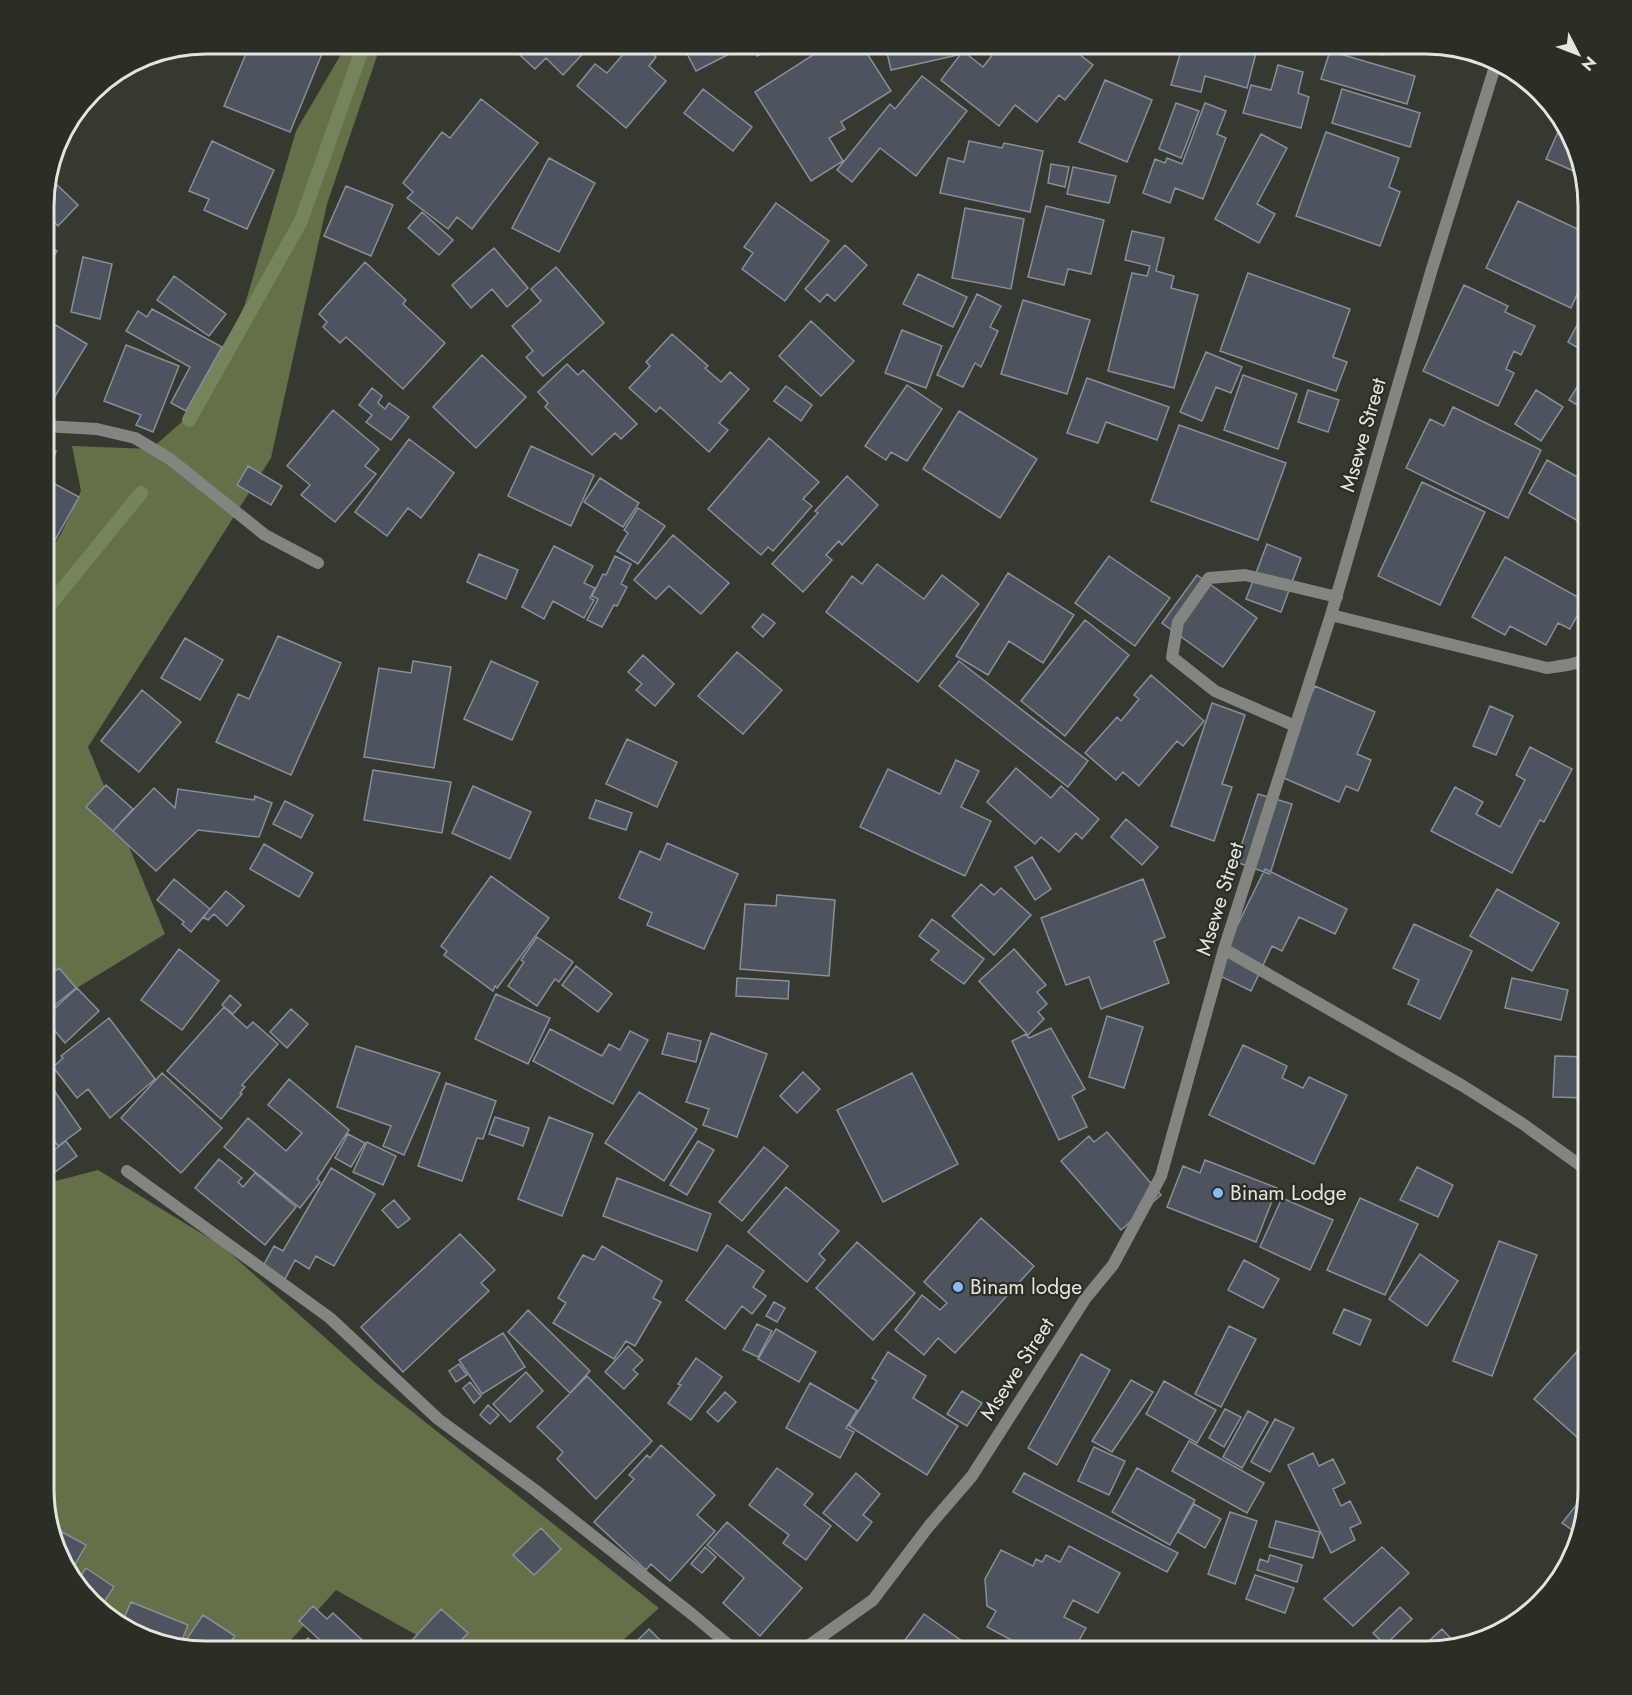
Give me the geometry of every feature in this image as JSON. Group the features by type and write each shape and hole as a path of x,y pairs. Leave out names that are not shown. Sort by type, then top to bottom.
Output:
{"street":[{"name":"Msewe Street","path":"816,1641 873,1600 929,1526 972,1476 1085,1299 1113,1265 1161,1176 1224,949 1337,597 1431,272 1494,70"},
{"path":"54,427 97,429 135,438 170,459 265,535 318,563"},
{"path":"1295,726 1215,691 1172,657 1178,622 1209,578 1245,575 1337,597"},
{"path":"1331,615 1547,668 1578,662"},
{"path":"1224,949 1463,1086 1523,1124 1578,1164"},
{"path":"126,1171 330,1318 438,1419 535,1490 723,1641"}],"green space":[{"path":"341,54 378,54 327,204 271,458 88,747 165,934 54,1002 54,544 81,491 72,446 151,449 192,413 207,387 245,304 296,131"},
{"path":"98,1170 222,1246 375,1382 659,1608 622,1641 427,1641 336,1590 290,1641 187,1640 157,1633 114,1610 92,1589 74,1565 59,1528 54,1499 54,1181"}],"building":[{"path":"246,54 322,54 290,132 224,106"},
{"path":"519,54 583,54 563,75 546,58 535,69"},
{"path":"623,54 653,54 656,57 649,66 666,81 626,128 577,86 595,64 607,73"},
{"path":"687,54 729,54 696,71"},
{"path":"814,54 867,54 891,91 841,122 845,129 829,138 843,161 811,181 755,92"},
{"path":"887,54 958,54 958,55 891,70"},
{"path":"961,54 967,54 983,67 993,54 1079,54 1093,65 1065,100 1059,95 1037,122 1015,105 999,126 941,80"},
{"path":"1180,54 1256,54 1247,88 1205,76 1201,92 1171,85"},
{"path":"1329,54 1340,54 1415,76 1407,104 1321,79"},
{"path":"1278,65 1303,72 1298,93 1309,97 1301,128 1243,113 1251,85 1271,90"},
{"path":"922,76 967,111 916,176 880,148 852,182 837,170 890,104 895,109"},
{"path":"1105,80 1152,100 1127,162 1079,142"},
{"path":"703,89 752,127 733,151 684,113"},
{"path":"1342,89 1420,113 1410,147 1332,123"},
{"path":"481,99 538,143 472,229 457,217 448,229 407,198 413,192 403,183 442,132 450,138"},
{"path":"1176,103 1199,111 1181,158 1159,149"},
{"path":"1205,103 1226,111 1217,134 1226,138 1203,199 1175,188 1170,203 1143,193 1155,159 1165,163 1167,158 1182,164"},
{"path":"1558,131 1574,171 1546,159"},
{"path":"1326,132 1399,158 1389,187 1400,192 1380,246 1296,216"},
{"path":"1261,134 1287,148 1257,204 1275,214 1259,243 1215,219"},
{"path":"212,141 274,170 247,229 204,210 209,199 189,191"},
{"path":"969,141 1002,148 1004,143 1043,151 1030,212 940,193 948,158 964,162"},
{"path":"549,158 595,183 559,252 512,228"},
{"path":"1051,164 1069,167 1065,187 1048,183"},
{"path":"1073,167 1116,176 1109,203 1067,194"},
{"path":"56,184 78,205 58,226 54,222"},
{"path":"346,186 393,205 371,256 324,236"},
{"path":"1518,201 1578,229 1578,292 1571,308 1486,268"},
{"path":"776,203 829,241 785,301 742,269 753,253 744,247"},
{"path":"1046,206 1104,220 1091,274 1068,269 1064,285 1028,277"},
{"path":"965,208 1024,219 1011,289 952,278"},
{"path":"422,212 453,240 439,255 408,228"},
{"path":"1132,231 1164,238 1156,271 1174,276 1171,288 1198,295 1174,388 1108,371 1132,273 1147,276 1150,266 1125,260"},
{"path":"845,245 867,265 835,301 827,294 820,302 805,289"},
{"path":"494,248 528,288 507,307 492,289 471,308 452,285"},
{"path":"83,257 112,264 100,319 71,312"},
{"path":"365,262 406,300 403,304 445,343 403,389 346,337 340,343 323,327 327,322 319,314"},
{"path":"556,267 604,323 543,376 526,357 533,351 512,326 541,301 531,289"},
{"path":"1248,273 1350,309 1333,357 1347,362 1336,391 1220,351"},
{"path":"918,274 967,297 953,327 903,304"},
{"path":"174,276 226,314 209,336 157,300"},
{"path":"1464,285 1508,306 1505,312 1535,326 1521,355 1514,351 1506,369 1514,373 1498,406 1423,371"},
{"path":"977,294 1001,306 990,327 998,331 981,367 975,363 963,387 937,375"},
{"path":"1023,300 1090,320 1067,394 1001,374"},
{"path":"152,309 222,347 186,411 171,403 190,367 126,331 138,311 147,317"},
{"path":"811,321 854,361 821,396 779,356"},
{"path":"1578,323 1578,348 1568,342"},
{"path":"54,324 87,344 54,398"},
{"path":"902,330 942,346 926,388 885,373"},
{"path":"672,334 708,366 705,368 721,382 730,372 749,389 719,423 728,430 709,452 660,407 656,412 629,388 650,366 646,362"},
{"path":"126,345 179,366 153,432 136,425 141,415 104,401"},
{"path":"1206,352 1242,367 1231,393 1216,387 1202,421 1180,412"},
{"path":"482,355 526,397 476,448 433,407"},
{"path":"567,364 578,375 583,370 637,424 621,439 615,433 592,455 545,407 548,403 538,392"},
{"path":"1243,375 1297,394 1278,449 1224,430"},
{"path":"1087,378 1169,407 1157,440 1106,422 1098,443 1067,433"},
{"path":"907,385 942,409 907,461 891,452 886,460 865,446"},
{"path":"1578,385 1578,406 1569,400"},
{"path":"786,386 812,405 801,421 774,401"},
{"path":"372,388 382,396 378,403 385,409 389,403 409,417 391,440 366,422 372,415 359,405"},
{"path":"1308,390 1339,400 1328,432 1298,422"},
{"path":"1536,390 1563,407 1541,441 1515,424"},
{"path":"1453,407 1541,450 1508,518 1406,468 1430,419 1444,426"},
{"path":"333,410 379,449 365,466 376,474 335,522 301,495 310,485 287,466"},
{"path":"959,411 1037,459 1000,518 923,469"},
{"path":"1179,425 1286,463 1258,540 1151,501"},
{"path":"769,438 819,482 803,499 812,506 773,551 768,547 761,555 708,509"},
{"path":"409,439 454,473 421,518 408,508 387,536 355,512"},
{"path":"531,446 594,475 571,526 508,496"},
{"path":"1547,460 1578,477 1578,521 1529,493"},
{"path":"248,466 282,486 271,505 237,485"},
{"path":"847,476 878,505 842,545 839,541 826,555 832,560 803,592 772,564 818,513 815,511"},
{"path":"600,478 639,503 623,527 584,502"},
{"path":"1422,482 1485,512 1440,605 1378,576"},
{"path":"54,483 79,497 54,542"},
{"path":"638,508 665,526 638,564 617,551 628,533 624,530"},
{"path":"673,535 729,583 701,614 669,586 656,599 634,580"},
{"path":"1267,544 1301,558 1281,612 1246,599"},
{"path":"554,546 593,566 584,583 595,588 590,598 594,600 584,618 553,601 544,619 522,607"},
{"path":"479,554 518,570 506,599 467,582"},
{"path":"615,556 631,564 621,584 627,587 602,627 587,620 598,599 592,596"},
{"path":"1109,556 1170,598 1135,646 1075,603"},
{"path":"1505,557 1578,597 1578,614 1570,629 1558,623 1546,645 1510,626 1505,635 1472,617"},
{"path":"877,564 924,599 942,575 979,604 918,682 826,612 852,576 862,584"},
{"path":"1008,573 1074,615 1043,663 1009,641 988,675 956,656"},
{"path":"1197,575 1257,618 1223,667 1162,623"},
{"path":"763,614 775,623 763,637 752,627"},
{"path":"1085,620 1129,655 1065,736 1021,701"},
{"path":"278,636 341,663 291,775 216,742 238,694 249,699"},
{"path":"185,638 223,660 200,700 161,678"},
{"path":"737,652 782,690 743,734 698,696"},
{"path":"643,655 674,684 655,706 636,690 642,684 628,672"},
{"path":"413,661 451,667 434,768 364,757 379,668 411,673"},
{"path":"491,661 538,682 512,740 464,719"},
{"path":"959,661 1088,761 1068,787 939,686"},
{"path":"1151,675 1204,721 1183,746 1177,741 1139,786 1123,772 1116,780 1085,753 1117,717 1121,721 1139,699 1134,695"},
{"path":"1315,686 1375,712 1357,754 1371,760 1358,791 1346,786 1339,802 1277,775"},
{"path":"142,690 181,722 139,772 101,741"},
{"path":"1212,703 1245,715 1222,784 1232,787 1214,841 1171,826"},
{"path":"1490,706 1513,716 1496,755 1473,746"},
{"path":"627,739 677,762 657,807 606,784"},
{"path":"1530,747 1572,769 1544,822 1540,820 1512,873 1431,831 1455,787 1483,802 1476,814 1500,827 1525,780 1516,775"},
{"path":"956,760 979,771 961,807 991,821 965,876 860,827 888,769 940,794"},
{"path":"1016,768 1051,798 1061,786 1099,819 1082,839 1076,833 1059,852 1041,837 1035,844 987,802"},
{"path":"373,770 451,782 442,833 364,820"},
{"path":"106,785 133,809 113,831 86,807"},
{"path":"473,786 531,812 510,859 452,833"},
{"path":"154,788 175,808 178,789 254,800 255,796 272,803 259,837 198,830 156,871 113,831"},
{"path":"1258,794 1292,804 1270,874 1236,862"},
{"path":"596,800 632,813 626,830 589,818"},
{"path":"285,801 313,815 301,838 273,824"},
{"path":"1126,819 1158,847 1142,865 1111,837"},
{"path":"667,843 738,874 704,949 647,925 652,913 619,898 640,851 660,860"},
{"path":"264,844 313,873 299,897 250,869"},
{"path":"1032,857 1051,889 1035,900 1015,867"},
{"path":"1265,869 1347,909 1335,934 1299,917 1282,951 1272,946 1251,991 1214,973"},
{"path":"491,876 549,918 493,991 444,955 447,951 441,946"},
{"path":"174,879 210,909 191,932 182,924 184,922 157,900"},
{"path":"1143,879 1165,937 1154,941 1169,983 1101,1009 1089,977 1066,985 1041,918"},
{"path":"981,884 994,895 1001,888 1031,915 994,955 952,916"},
{"path":"1497,889 1559,923 1532,971 1470,936"},
{"path":"226,891 244,906 227,926 214,914 208,920 203,917"},
{"path":"777,895 835,900 829,976 740,969 745,904 776,906"},
{"path":"932,919 984,959 964,984 931,960 939,951 919,936"},
{"path":"1414,924 1472,951 1440,1019 1408,1004 1419,980 1393,968"},
{"path":"537,937 573,962 559,982 555,979 537,1006 508,986 524,962 521,960"},
{"path":"179,949 219,981 182,1030 141,1000"},
{"path":"1014,949 1046,985 1037,992 1047,1004 1038,1012 1044,1019 1028,1035 979,981"},
{"path":"576,966 612,994 598,1012 562,985"},
{"path":"59,968 76,988 54,1006 54,972"},
{"path":"737,978 789,981 788,999 736,996"},
{"path":"1512,978 1568,990 1561,1020 1505,1008"},
{"path":"77,988 99,1011 65,1043 54,1030 54,1009"},
{"path":"496,994 550,1018 528,1064 475,1039"},
{"path":"230,995 241,1005 233,1014 222,1005"},
{"path":"224,1007 247,1028 253,1022 278,1044 242,1085 245,1087 240,1093 242,1094 221,1119 167,1071"},
{"path":"291,1009 308,1024 287,1048 270,1032"},
{"path":"1107,1016 1143,1027 1124,1088 1089,1077"},
{"path":"109,1018 155,1079 110,1118 88,1089 77,1098 54,1068 63,1058 61,1056"},
{"path":"1051,1028 1085,1089 1072,1096 1087,1127 1059,1140 1012,1041 1026,1034 1029,1038"},
{"path":"550,1029 602,1056 609,1044 620,1050 630,1031 648,1040 613,1104 533,1061"},
{"path":"668,1033 701,1041 696,1062 662,1054"},
{"path":"711,1033 767,1054 737,1137 703,1125 709,1109 686,1102"},
{"path":"1243,1045 1287,1066 1282,1078 1303,1088 1309,1077 1347,1095 1314,1164 1209,1115"},
{"path":"356,1046 440,1073 404,1155 383,1146 391,1126 337,1107"},
{"path":"1555,1056 1578,1057 1578,1098 1553,1097"},
{"path":"803,1072 820,1089 797,1113 780,1096"},
{"path":"162,1073 222,1128 181,1173 121,1118"},
{"path":"912,1073 958,1164 883,1202 837,1110"},
{"path":"289,1079 349,1130 317,1179 320,1182 300,1208 224,1147 248,1118 286,1151 302,1133 268,1105"},
{"path":"446,1083 496,1101 483,1139 477,1138 462,1181 418,1166"},
{"path":"54,1090 81,1129 58,1146 54,1140"},
{"path":"639,1092 697,1129 664,1181 605,1143"},
{"path":"495,1117 529,1128 523,1146 489,1134"},
{"path":"549,1117 593,1134 562,1216 518,1199"},
{"path":"1107,1132 1161,1195 1121,1230 1061,1161 1089,1136 1094,1142"},
{"path":"348,1134 365,1143 351,1167 335,1158"},
{"path":"66,1141 77,1156 54,1173 54,1150"},
{"path":"698,1141 714,1150 687,1195 670,1185"},
{"path":"367,1142 396,1156 383,1185 353,1172"},
{"path":"764,1147 788,1166 742,1221 719,1202"},
{"path":"219,1159 242,1178 238,1182 243,1187 255,1173 296,1207 265,1245 195,1188"},
{"path":"1205,1160 1277,1188 1256,1242 1167,1207 1183,1166 1200,1173"},
{"path":"1417,1167 1453,1185 1438,1217 1400,1200"},
{"path":"331,1168 375,1194 334,1266 316,1256 309,1269 295,1260 284,1281 262,1268 274,1246 283,1251"},
{"path":"617,1178 711,1214 697,1251 603,1216"},
{"path":"786,1187 839,1231 819,1254 825,1260 807,1282 748,1232"},
{"path":"1282,1198 1333,1220 1310,1270 1260,1247"},
{"path":"1360,1198 1418,1224 1385,1295 1327,1270"},
{"path":"394,1200 410,1219 398,1228 382,1210"},
{"name":"Binam Lodge","path":"981,1218 1034,1266 955,1353 938,1338 924,1355 895,1330 922,1295 940,1310 947,1303 924,1282"},
{"path":"460,1234 495,1270 481,1283 489,1291 403,1372 361,1327"},
{"path":"1499,1241 1537,1255 1492,1376 1453,1361"},
{"path":"857,1242 915,1293 873,1340 816,1288"},
{"path":"727,1245 764,1271 753,1287 766,1296 752,1314 742,1306 725,1329 686,1300"},
{"path":"602,1246 662,1281 653,1298 661,1302 635,1346 626,1341 614,1359 553,1323 566,1303 558,1298 583,1255 594,1260"},
{"path":"1420,1254 1458,1281 1427,1326 1389,1299"},
{"path":"1244,1260 1279,1279 1263,1308 1228,1290"},
{"path":"774,1302 785,1308 777,1322 766,1316"},
{"path":"1344,1309 1371,1320 1360,1345 1333,1333"},
{"path":"528,1310 590,1371 570,1393 508,1332"},
{"path":"757,1324 772,1331 758,1357 743,1350"},
{"path":"1229,1326 1256,1339 1221,1407 1195,1394"},
{"path":"776,1329 816,1352 799,1382 758,1359"},
{"path":"503,1333 525,1367 482,1394 459,1360"},
{"path":"628,1346 643,1360 633,1370 638,1374 624,1389 605,1372"},
{"path":"1578,1350 1578,1438 1534,1399"},
{"path":"888,1352 926,1376 913,1398 958,1426 927,1475 849,1426 877,1381 872,1378"},
{"path":"1081,1354 1110,1370 1057,1465 1028,1448"},
{"path":"696,1358 722,1377 691,1420 668,1403"},
{"path":"459,1364 467,1375 456,1382 449,1371"},
{"path":"526,1372 543,1391 510,1422 493,1404"},
{"path":"587,1376 652,1441 596,1499 557,1459 563,1452 537,1427"},
{"path":"1131,1380 1153,1392 1112,1452 1092,1441"},
{"path":"1164,1381 1216,1410 1197,1443 1146,1414"},
{"path":"470,1382 481,1396 474,1403 463,1388"},
{"path":"810,1383 857,1410 846,1428 854,1432 840,1458 786,1428"},
{"path":"962,1391 982,1403 967,1426 947,1414"},
{"path":"725,1392 736,1402 718,1422 707,1412"},
{"path":"488,1405 499,1415 490,1424 480,1415"},
{"path":"1225,1409 1241,1417 1224,1447 1209,1438"},
{"path":"1248,1411 1268,1422 1242,1468 1223,1457"},
{"path":"1275,1419 1294,1428 1270,1472 1251,1462"},
{"path":"1189,1441 1264,1483 1247,1513 1172,1471"},
{"path":"661,1445 715,1495 697,1515 715,1531 670,1581 651,1564 646,1570 594,1522 634,1479 629,1475 647,1455 650,1458"},
{"path":"1094,1447 1125,1461 1109,1495 1078,1481"},
{"path":"1313,1453 1319,1466 1333,1459 1345,1483 1333,1489 1341,1506 1350,1501 1361,1523 1350,1528 1355,1540 1331,1553 1288,1465"},
{"path":"777,1468 813,1494 804,1505 831,1526 806,1560 783,1543 789,1535 749,1505"},
{"path":"1137,1468 1195,1500 1170,1545 1112,1512"},
{"path":"856,1473 880,1494 863,1515 872,1522 857,1541 823,1513"},
{"path":"1024,1473 1178,1553 1167,1572 1013,1492"},
{"path":"1194,1504 1221,1519 1205,1548 1178,1532"},
{"path":"1577,1504 1572,1530 1562,1523"},
{"path":"1230,1512 1257,1521 1235,1584 1208,1574"},
{"path":"1276,1521 1320,1532 1313,1558 1269,1547"},
{"path":"727,1522 802,1588 760,1636 723,1603 744,1578 707,1545"},
{"path":"541,1528 561,1549 534,1575 513,1555"},
{"path":"62,1532 86,1545 74,1565 66,1547"},
{"path":"1069,1546 1120,1573 1098,1613 1073,1600 1064,1617 1086,1628 1079,1641 1013,1641 987,1627 996,1611 987,1606 985,1579 1001,1550 1033,1566 1036,1559 1042,1562 1046,1555 1060,1562"},
{"path":"705,1547 716,1557 702,1573 691,1564"},
{"path":"1382,1547 1409,1573 1353,1626 1324,1599"},
{"path":"1270,1555 1302,1565 1297,1582 1257,1570 1260,1559 1268,1562"},
{"path":"86,1568 114,1587 104,1601 92,1589 81,1575"},
{"path":"1255,1575 1294,1588 1285,1613 1246,1599"},
{"path":"131,1602 188,1625 182,1639 157,1633 125,1617"},
{"path":"313,1606 327,1619 333,1613 363,1641 321,1641 299,1621"},
{"path":"1400,1607 1412,1619 1389,1641 1381,1641 1373,1633"},
{"path":"441,1609 468,1633 460,1641 411,1641"},
{"path":"924,1614 962,1641 904,1641"},
{"path":"203,1615 235,1636 231,1641 186,1640"},
{"path":"649,1629 661,1641 637,1641"},
{"path":"1442,1629 1451,1639 1445,1640 1429,1641"}],"waterway":[{"path":"189,420 301,221 360,54"},
{"path":"54,600 141,493"}],"place":[{"name":"Binam Lodge","path":"1218,1193"},
{"name":"Binam lodge","path":"958,1287"}]}
